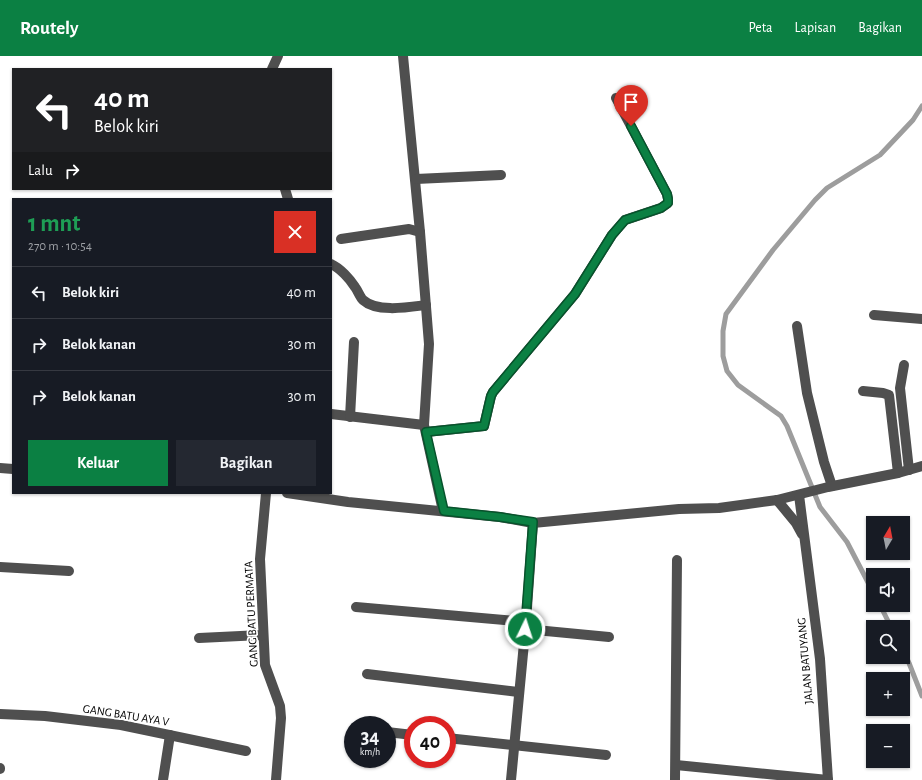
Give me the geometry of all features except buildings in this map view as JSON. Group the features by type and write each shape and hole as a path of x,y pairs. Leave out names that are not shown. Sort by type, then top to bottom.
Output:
{"street":[{"path":"272,68 278,56"},
{"path":"403,56 416,179 429,344 425,428 444,511"},
{"path":"332,414 425,428 484,426 493,392 575,294 612,235 625,220 661,208 668,203 668,199 616,98"},
{"path":"416,179 501,175"},
{"path":"341,239 409,229 420,232"},
{"path":"332,264 336,266 354,285 363,300 375,306 403,308 426,305"},
{"path":"874,315 922,319"},
{"path":"797,326 807,392 830,487"},
{"path":"350,416 354,342"},
{"path":"904,365 900,388 909,470"},
{"path":"864,391 889,395 898,472"},
{"path":"294,494 348,502 500,517 533,522 679,509 719,508 777,500 922,466"},
{"path":"0,468 12,469"},
{"name":"GANG BATU PERMATA","path":"266,494 260,559 265,665 280,706 281,718 276,780"},
{"name":"JALAN BATUYANG","path":"803,494 805,539 820,659 828,780"},
{"name":"JALAN BATUYANG","path":"777,500 796,523 805,539"},
{"path":"511,780 533,522"},
{"path":"675,780 677,560"},
{"path":"0,567 69,571"},
{"path":"356,607 525,625 609,637"},
{"path":"199,638 263,635"},
{"path":"367,674 518,692"},
{"name":"GANG BATU AYA V","path":"0,714 45,716 121,725 246,751"},
{"path":"163,780 170,735"},
{"path":"456,739 606,755"},
{"path":"676,765 828,780"}],"waterway":[{"path":"866,579 847,542 820,507 787,426 781,416 738,385 727,371 723,356 723,331 726,314 773,250 815,200 827,188 880,155 913,120 922,106"},
{"path":"884,612 888,620"},
{"path":"909,664 922,696"}],"route":[{"path":"525,629 533,522 444,511 426,432 480,428 484,426 493,392 575,294 612,235 625,220 661,208 668,203 667,194 631,126"}]}
